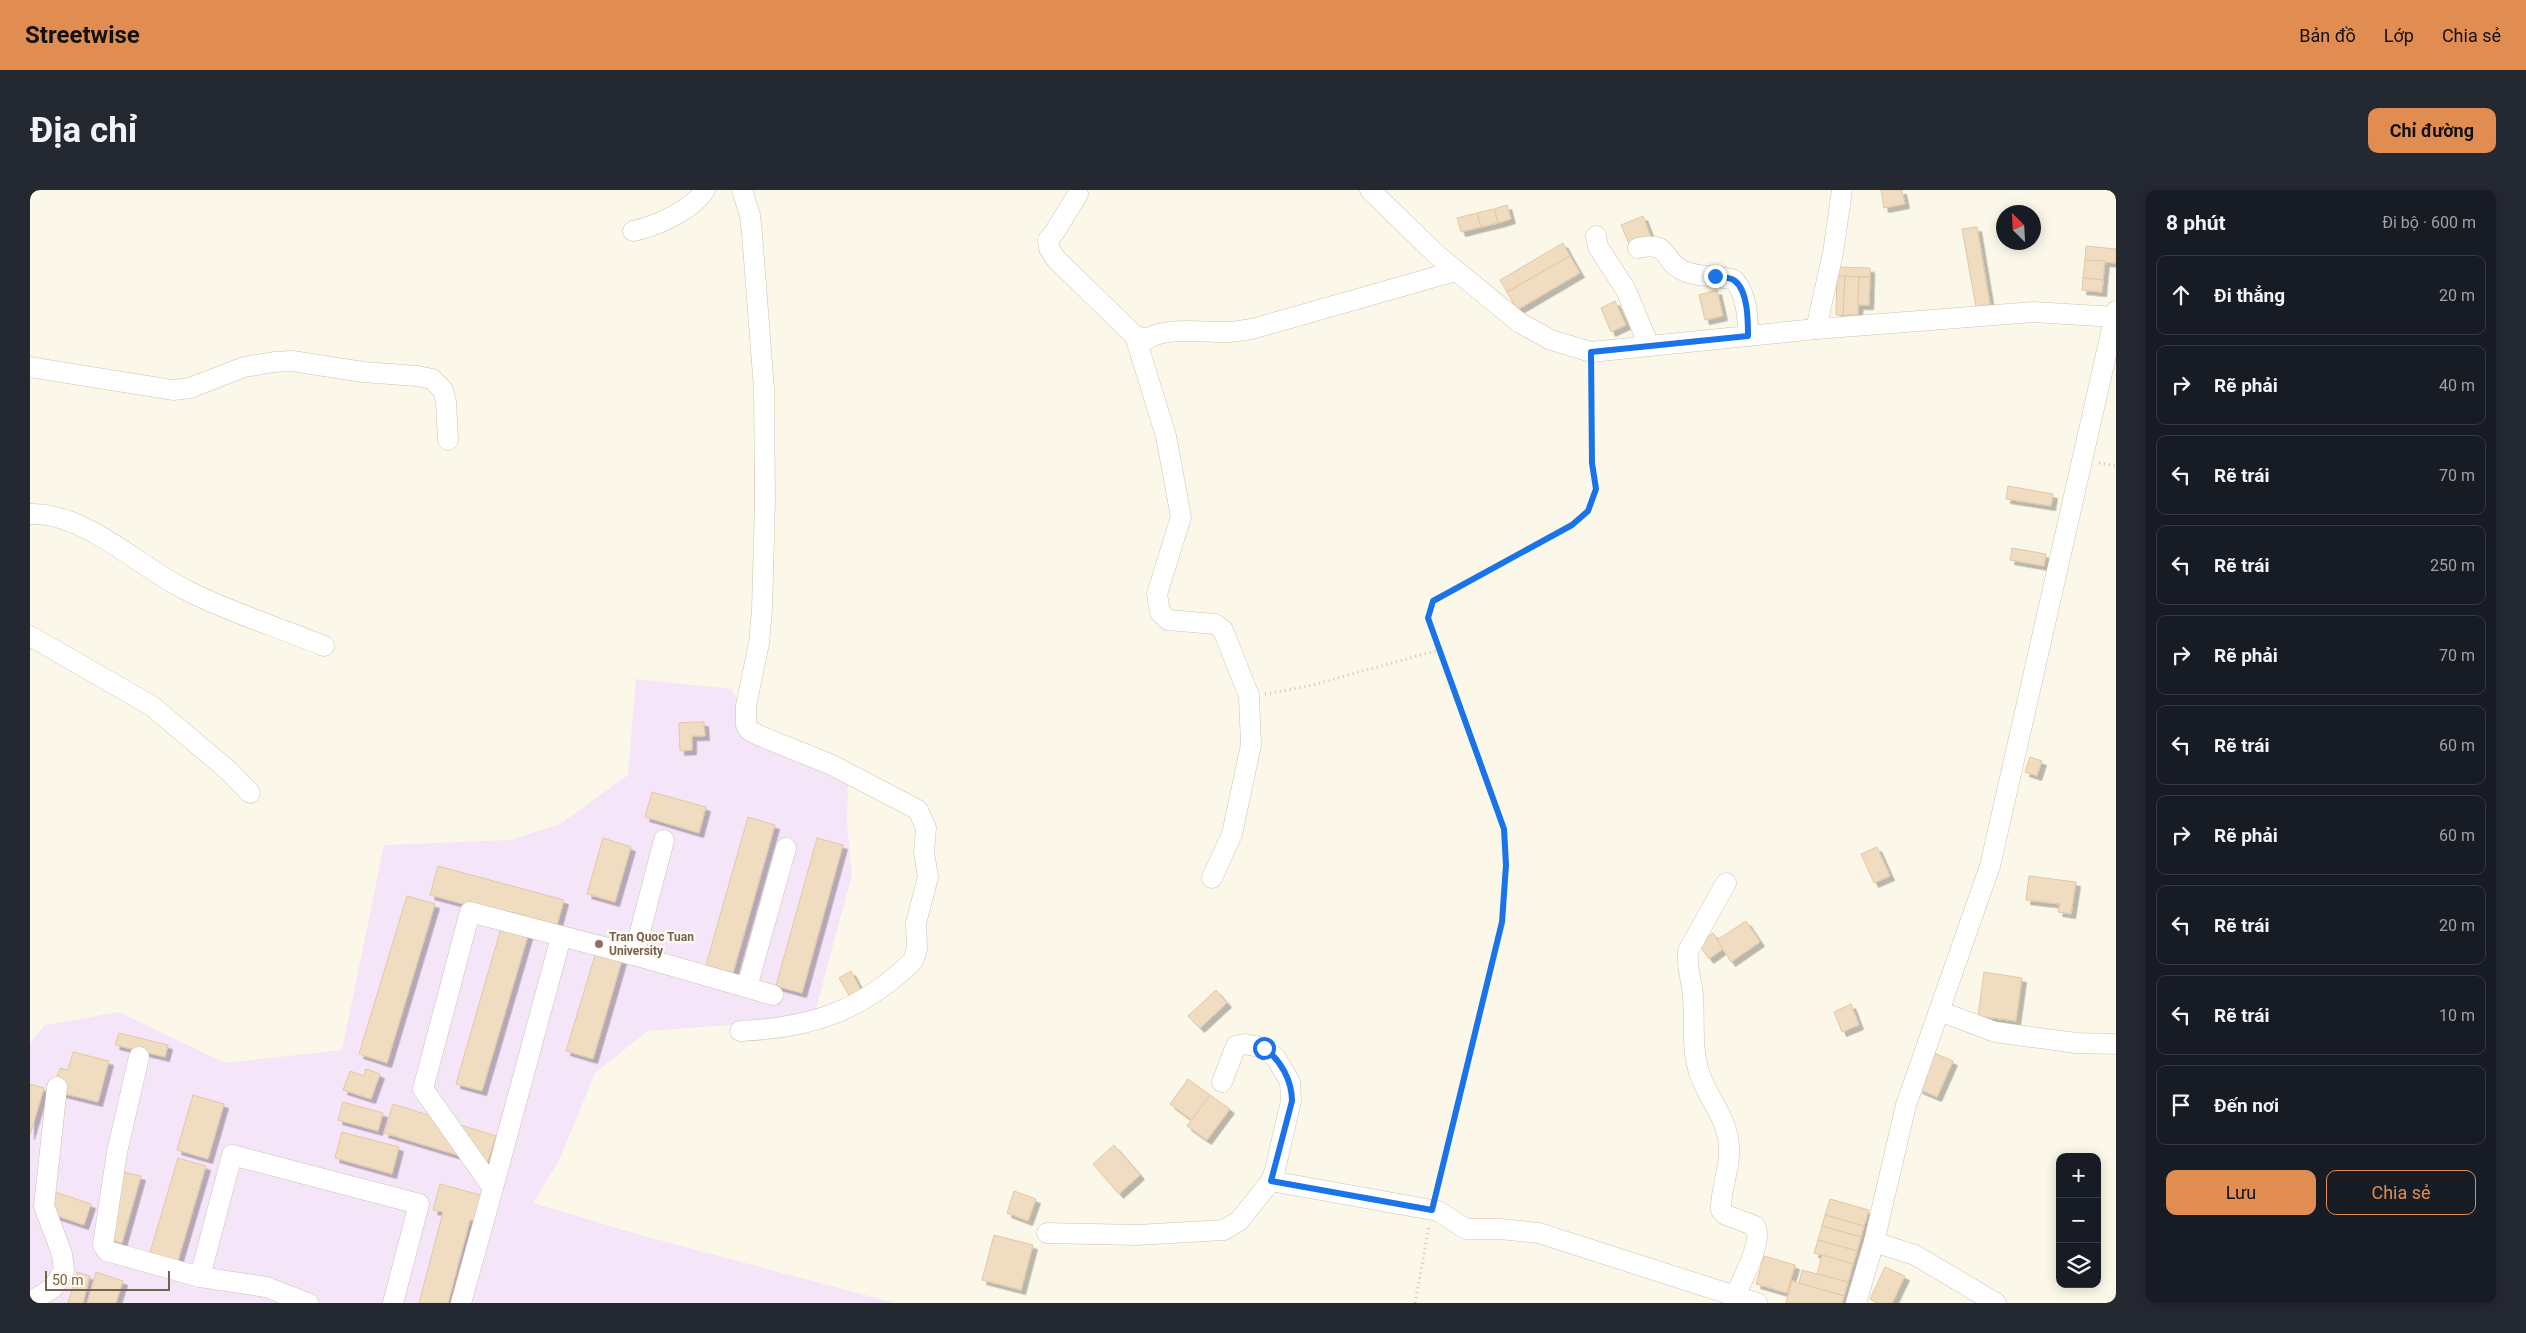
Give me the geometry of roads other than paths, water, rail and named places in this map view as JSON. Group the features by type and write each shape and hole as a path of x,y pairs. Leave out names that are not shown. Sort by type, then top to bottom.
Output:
{"street":[{"path":"633,231 645,228 683,211 696,203 705,190"},
{"path":"740,1031 778,1030 828,1017 884,987 913,961 916,956 916,923 928,877 925,859 926,828 914,807 832,765 758,735 748,730 746,725 746,706 759,643 762,610 765,431 763,362 752,233 750,215 742,190"},
{"path":"1370,190 1456,271 1520,324 1551,340 1591,352 1816,329 2034,312 2115,314 1990,866 1906,1105 1874,1242 1856,1303"},
{"path":"1816,329 1833,253 1842,190"},
{"path":"1078,194 1048,240 1049,248 1056,259 1135,336 1166,436 1181,517 1157,594 1160,612 1168,620 1215,624 1223,630 1249,696 1251,745 1232,834 1212,878"},
{"path":"1596,236 1598,247 1626,290 1649,346"},
{"path":"1638,248 1651,245 1665,252 1681,270 1734,280 1739,286 1745,302 1748,336"},
{"path":"1135,336 1147,339 1152,336 1182,332 1228,332 1252,328 1456,271"},
{"path":"30,367 173,390 190,388 244,367 274,362 292,361 362,372 417,376 432,379 443,390 446,402 448,440"},
{"path":"30,514 65,520 106,540 186,591 264,625 290,632 324,646"},
{"path":"30,636 152,706 230,772 250,792"},
{"path":"634,955 664,840"},
{"path":"747,987 786,848"},
{"path":"1726,883 1688,951 1687,959 1694,995 1696,1059 1700,1075 1721,1117 1729,1140 1729,1167 1721,1210 1726,1215 1755,1226 1758,1233 1750,1263 1734,1296"},
{"path":"493,1188 423,1089 470,912 634,955 773,995"},
{"path":"460,1303 561,937"},
{"path":"1939,1011 1994,1032 2076,1043 2116,1044"},
{"path":"1047,1233 1138,1236 1224,1230 1239,1221 1271,1181 1292,1101 1290,1082 1270,1052 1261,1047 1244,1044 1236,1046 1222,1082"},
{"path":"139,1057 117,1152 103,1245 106,1251 264,1295 308,1303"},
{"path":"30,1302 52,1288 64,1270 62,1254 44,1206 57,1087"},
{"path":"200,1277 232,1155 419,1204 393,1303"},
{"path":"1271,1181 1432,1210 1466,1229 1500,1229 1539,1233 1757,1303"},
{"path":"1874,1242 1915,1255 1996,1303"}],"place":[{"name":"Tran Quoc Tuan University","path":"599,944"}]}
